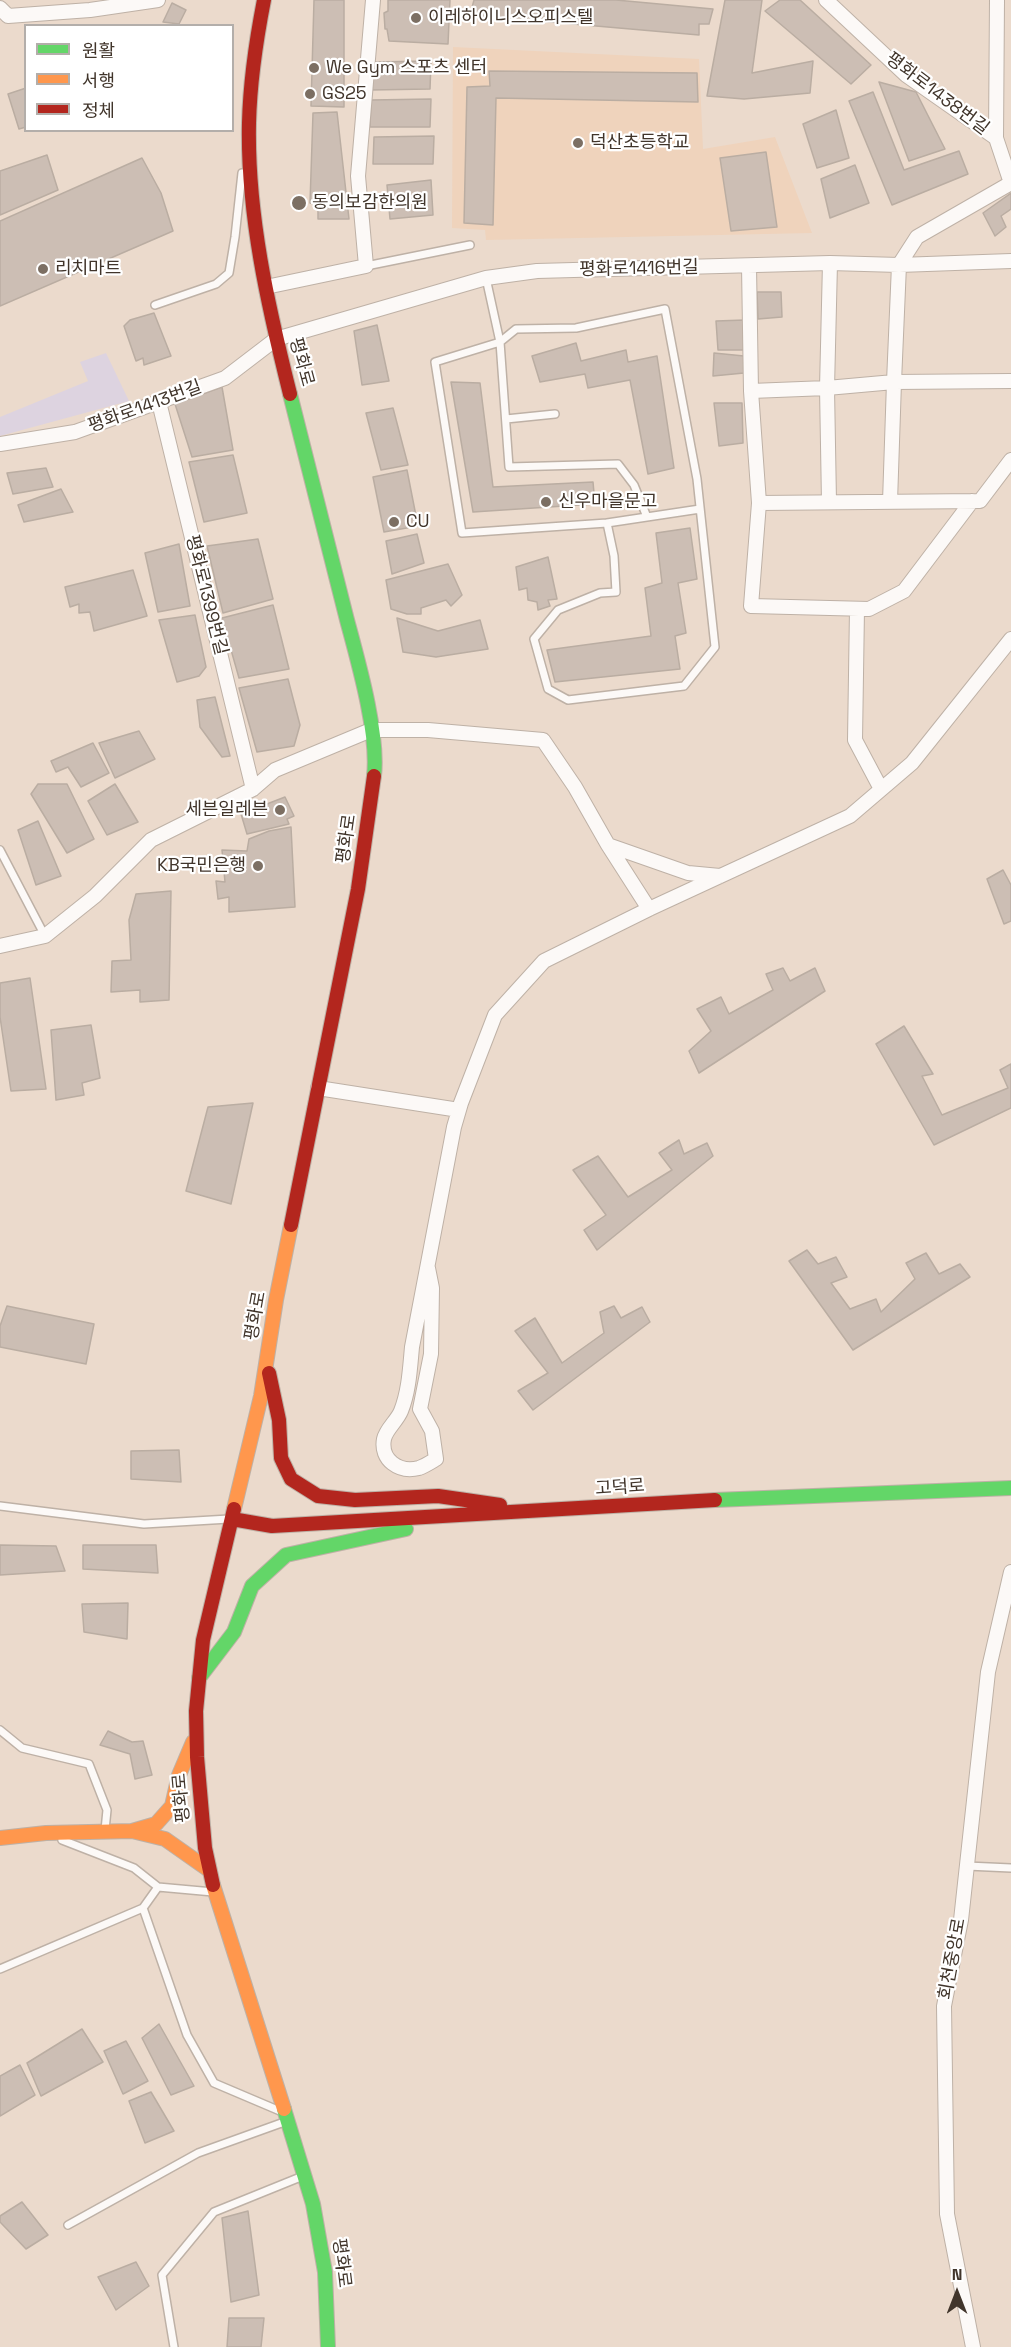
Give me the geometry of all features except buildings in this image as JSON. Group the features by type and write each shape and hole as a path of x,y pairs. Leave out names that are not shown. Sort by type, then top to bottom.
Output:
{"main road":[{"name":"평화로","path":"264,0 252,78 249,141 252,195 276,339 344,603 371,730 375,766 349,939 318,1088 261,1396 203,1640 197,1734 198,1786 209,1870 305,2175 320,2236 325,2272 328,2347"},
{"path":"267,1360 279,1420 281,1458 291,1479 318,1496 355,1500 438,1496 542,1511"},
{"name":"고덕로","path":"232,1519 264,1526 760,1497 1011,1488"},
{"path":"199,1678 234,1632 252,1586 286,1555 472,1515"},
{"path":"0,1838 46,1833 132,1831 156,1824 172,1806 179,1775 197,1734"},
{"path":"132,1831 165,1839 209,1870"}],"street":[{"path":"0,8 8,16 90,10 158,0"},
{"path":"266,287 366,266 358,176 373,0"},
{"name":"평화로1438번길","path":"826,0 906,75 996,138"},
{"path":"890,502 899,265 916,237 1011,183 996,138 998,0"},
{"name":"평화로1416번길","path":"276,339 486,278 537,271 830,263 899,265 1011,261"},
{"path":"829,502 827,388 830,263"},
{"path":"749,266 751,391 759,503 751,606 869,609 904,591 972,501"},
{"name":"평화로1413번길","path":"0,444 75,432 225,378 276,339"},
{"path":"751,391 894,382 1011,381"},
{"name":"평화로1399번길","path":"159,402 253,789"},
{"path":"759,503 980,501 1011,460"},
{"path":"857,609 855,740 881,789"},
{"path":"428,1268 432,1288 431,1354 420,1409 432,1431 436,1459 419,1468 401,1468 388,1460 383,1452 385,1436 400,1413 408,1382 412,1347 459,1110 495,1015 544,961 649,909 850,816 912,763 1011,639"},
{"path":"0,946 45,936 95,896 151,840 253,789 275,770 371,730 428,730 543,740 575,787 608,845 649,909"},
{"path":"608,845 688,873 722,876"},
{"path":"318,1088 459,1110"},
{"name":"회천중앙로","path":"973,2347 947,2214 944,2006 961,1920 988,1672 1011,1572"}],"lane":[{"path":"155,305 216,284 229,273 252,78"},
{"path":"366,266 470,245"},
{"path":"486,278 500,342 509,467 618,464 634,484 647,517"},
{"path":"607,523 614,556 616,592 600,593 558,610 534,639 548,689 568,700 684,686 715,647 697,479 665,309 576,328 516,329 500,342 435,362 462,533 607,523 700,509"},
{"path":"506,419 555,414"},
{"path":"0,850 45,936"},
{"path":"0,1506 144,1524 232,1519"},
{"path":"0,1730 22,1748 89,1764 106,1810 105,1832"},
{"path":"46,1833 134,1868 158,1887 215,1892"},
{"path":"967,1866 1011,1868"},
{"path":"0,1969 143,1908 158,1887"},
{"path":"143,1908 187,2035 214,2083 286,2117"},
{"path":"68,2225 198,2153 286,2117"},
{"path":"174,2347 162,2275 214,2212 305,2175"}],"shaded area":[{"name":"덕산초등학교","path":"453,47 699,59 703,149 775,137 812,233 486,240 485,230 452,228"},
{"path":"106,353 129,401 0,436 0,417 88,381 80,362"}],"traffic: fast":[{"path":"290,394 371,719 375,759 374,776"},
{"path":"715,1500 1011,1488"},
{"path":"199,1678 234,1632 252,1586 286,1555 406,1529"},
{"path":"284,2109 313,2204 325,2272 328,2347"}],"traffic: slow":[{"path":"234,1509 261,1396 276,1300 291,1225"},
{"path":"0,1838 46,1833 132,1831 156,1824 172,1806 179,1775 193,1742"},
{"path":"132,1831 165,1839 209,1870"},
{"path":"213,1885 284,2109"}],"traffic: jam":[{"path":"264,0 258,31 250,108 251,191 260,260 290,394"},
{"path":"291,1225 358,889 374,776"},
{"path":"269,1373 279,1420 281,1458 291,1479 318,1496 355,1500 438,1496 500,1505"},
{"path":"232,1519 272,1526 715,1500"},
{"path":"213,1885 205,1848 197,1757 196,1711 203,1640 234,1509"}],"place":[{"name":"이레하이니스오피스텔","path":"416,18"},
{"name":"We Gym 스포츠 센터","path":"314,68"},
{"name":"GS25","path":"310,94"},
{"name":"덕산초등학교","path":"578,143"},
{"name":"동의보감한의원","path":"299,203"},
{"name":"리치마트","path":"43,269"},
{"name":"신우마을문고","path":"546,502"},
{"name":"CU","path":"394,522"},
{"name":"세븐일레븐","path":"280,810"},
{"name":"KB국민은행","path":"258,866"}]}
